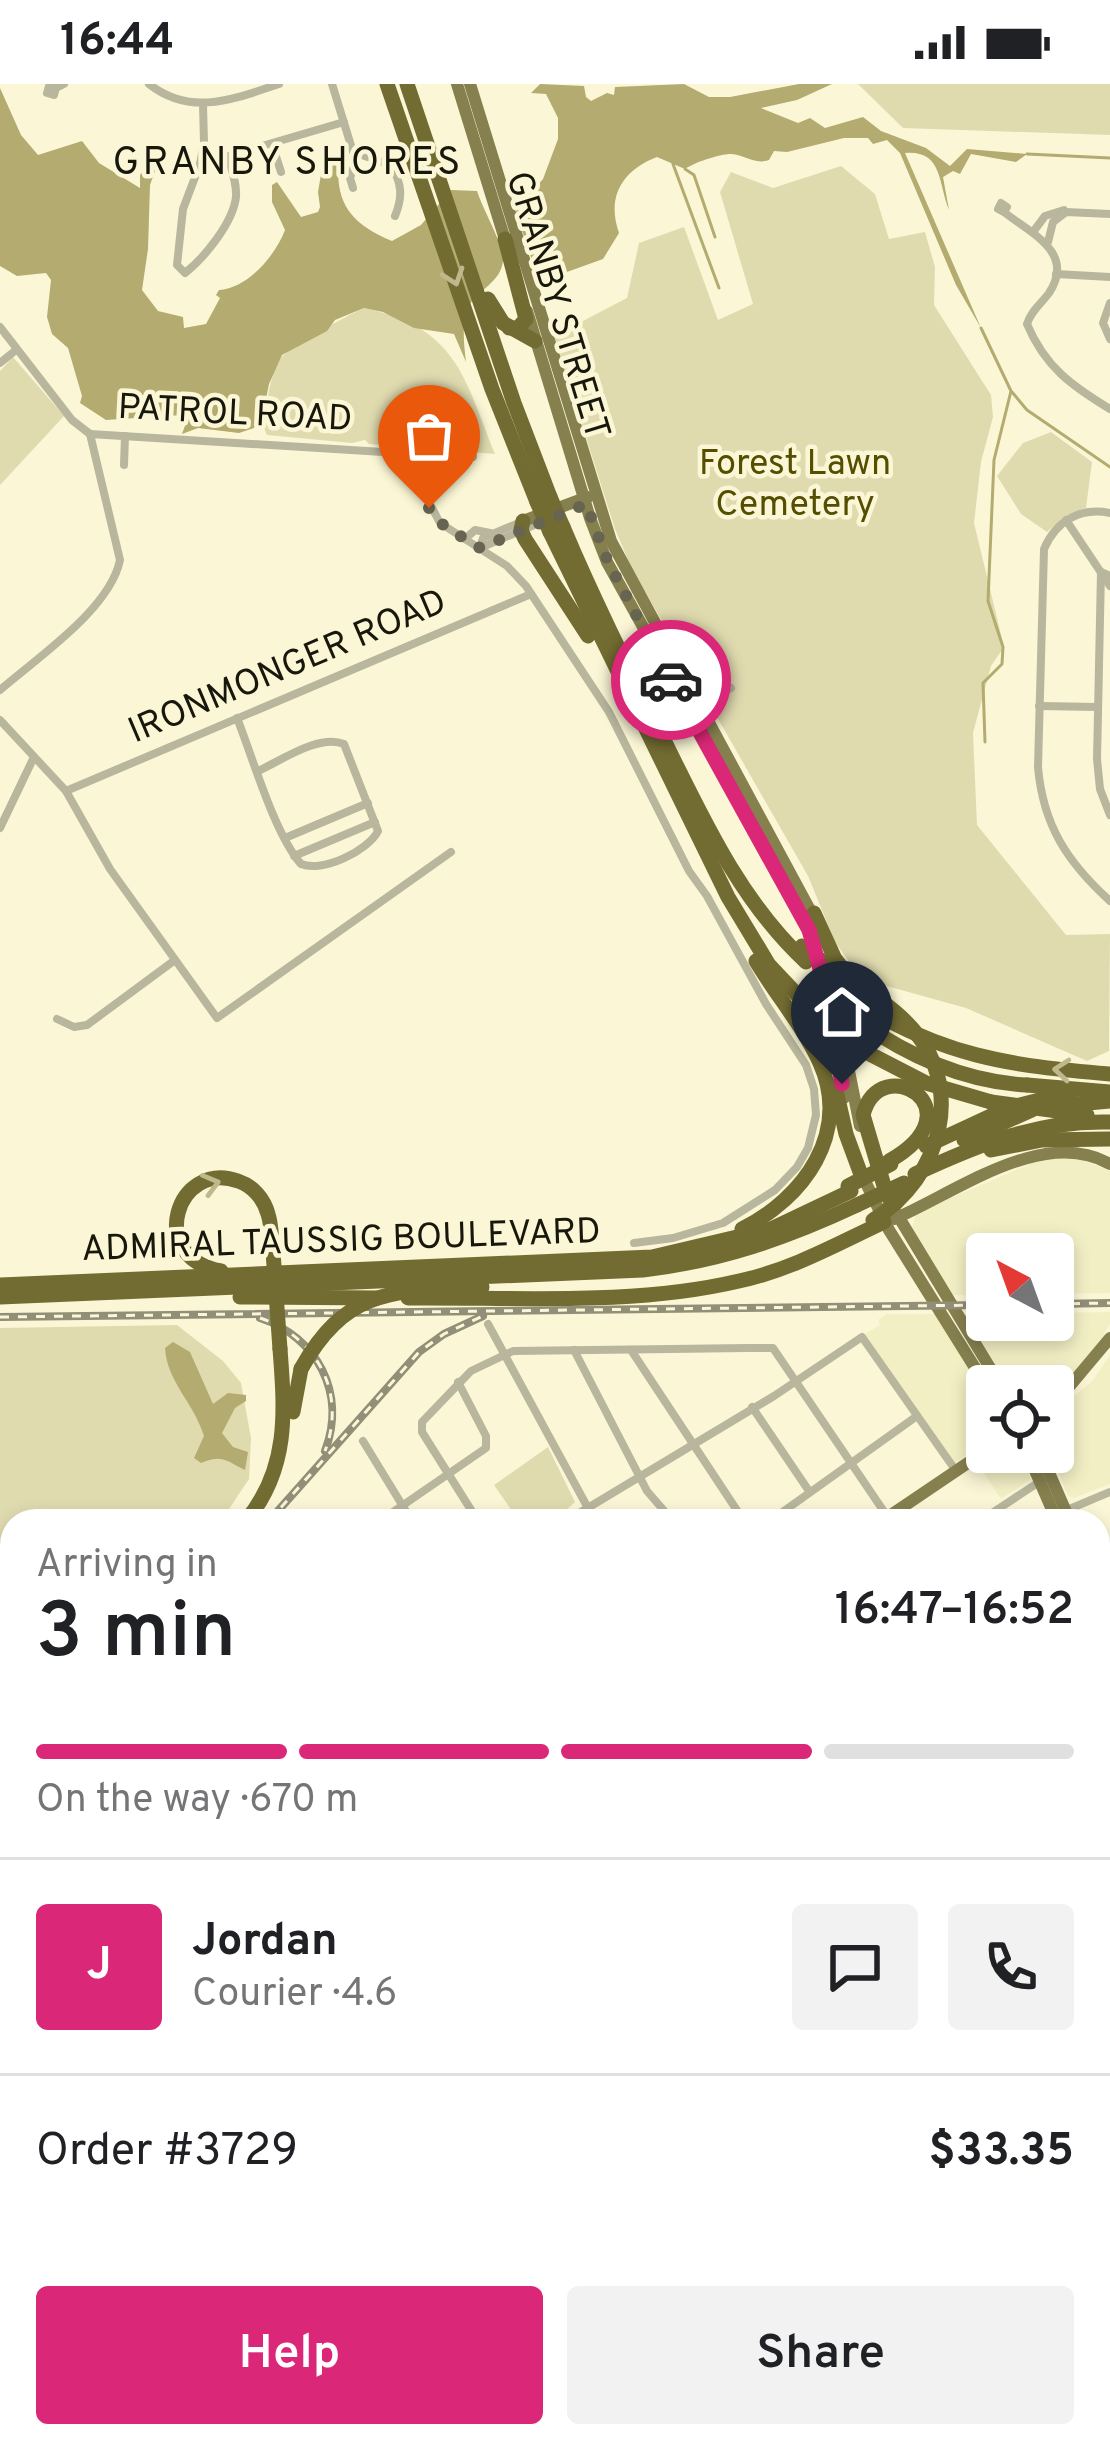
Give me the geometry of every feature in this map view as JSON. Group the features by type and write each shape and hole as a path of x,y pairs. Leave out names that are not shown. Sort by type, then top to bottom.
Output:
{"highway":[{"path":"386,84 492,389 645,732"},
{"path":"406,84 498,323 544,499"},
{"path":"498,323 518,328 526,319 505,238"},
{"path":"498,323 536,341"},
{"path":"35,1296 638,1295 702,1286 796,1256 884,1215 911,1190 932,1156 942,1111 938,1078 925,1046 909,1025 804,954 700,826 522,526"},
{"path":"556,530 755,944 781,980 818,1018 862,1050 926,1083 991,1102 1110,1120"},
{"path":"700,826 716,842 764,916 854,999 942,1047 1109,1086"},
{"path":"684,1252 770,1214 800,1186 818,1159 829,1119 819,1062 726,908 704,864 700,826"},
{"path":"716,842 731,877 763,926 814,984 858,1021 921,1058 1001,1084 1109,1086"},
{"path":"814,914 835,959 850,978 943,1041 1021,1066"},
{"path":"789,1013 826,1062 889,1172 884,1215"},
{"path":"884,1215 864,1110 878,1090 900,1085 920,1096 928,1120 918,1142 889,1172"},
{"path":"889,1172 1032,1110 1109,1086"},
{"path":"487,1287 677,1270 793,1234 889,1172 1008,1108 1109,1086"},
{"path":"889,1172 1013,1133 1064,1122 1110,1120"},
{"path":"889,1172 1042,1141 1110,1138"},
{"path":"255,1509 267,1491 282,1445 285,1413 280,1349 274,1268 273,1252 266,1207 244,1183 229,1178 204,1182 181,1204 176,1219 180,1244 190,1257 211,1269 274,1268 340,1267 374,1270"},
{"path":"853,1196 884,1215"},
{"path":"684,1252 750,1234 853,1196"},
{"name":"ADMIRAL TAUSSIG BOULEVARD","path":"0,1285 635,1259 684,1252"},
{"path":"0,1298 620,1272 707,1261"},
{"path":"264,1509 288,1461 301,1369 333,1323 373,1298 403,1289 679,1290"}],"main road":[{"name":"GRANBY STREET","path":"458,84 588,499 814,944 889,1172 884,1215 987,1365"},
{"name":"GRANBY STREET","path":"470,84 556,366 588,499"},
{"path":"536,341 556,366"},
{"path":"522,526 588,499"},
{"name":"GRANBY STREET","path":"694,709 814,914 830,964 855,1107 884,1215 974,1365"},
{"path":"884,1215 1048,1151 1079,1151 1110,1164"},
{"path":"1074,1384 1110,1338"},
{"path":"1077,1381 1098,1375"},
{"path":"904,1509 966,1464"},
{"path":"1036,1473 1058,1509"},
{"path":"1048,1473 1061,1509"}],"street":[{"path":"149,84 181,101 203,104 279,84"},
{"path":"332,84 353,152 392,165 400,180 402,200 395,216"},
{"path":"203,104 200,164 183,209 178,266 184,273 226,223 235,203 236,184 228,157"},
{"path":"200,164 344,122"},
{"path":"272,144 281,172"},
{"path":"353,188 350,178 358,154"},
{"path":"1071,210 1053,222 1048,244 1056,274 1051,290 1027,324 1048,364 1073,387 1110,409"},
{"path":"1004,212 1048,244"},
{"path":"1033,232 1050,212 1110,214"},
{"path":"1056,274 1110,277"},
{"path":"1110,303 1103,323 1110,340"},
{"path":"0,328 72,420 90,434 120,560 116,579 103,599 0,690"},
{"path":"0,364 16,350"},
{"name":"PATROL ROAD","path":"90,434 473,457"},
{"path":"124,465 125,436"},
{"name":"PATROL ROAD","path":"377,451 411,470 433,514 507,566 531,594 609,712 689,871 806,1065 814,1089 816,1115 808,1148 775,1190 723,1223 673,1238 634,1243"},
{"path":"1110,513 1086,512 1066,520 1049,537 1042,556 1038,767 1045,812 1071,863 1110,901"},
{"path":"1066,520 1110,586"},
{"path":"480,548 482,538 522,526"},
{"path":"480,548 522,526"},
{"path":"465,539 475,530 492,534"},
{"path":"1105,574 1098,779 1110,815"},
{"name":"IRONMONGER ROAD","path":"66,791 531,594"},
{"path":"694,709 731,688"},
{"path":"1040,706 1098,707"},
{"path":"237,718 258,771 285,838 294,856 309,868 364,848 378,831 344,744 338,740 258,771"},
{"path":"0,720 66,791 110,868 218,1018 451,852"},
{"path":"0,828 33,759"},
{"path":"285,838 368,803"},
{"path":"294,856 375,822"},
{"path":"57,1019 74,1027 87,1025 175,960"},
{"path":"488,1324 588,1507"},
{"path":"585,1509 862,1337 956,1471"},
{"path":"470,1509 422,1432 422,1422 458,1382 503,1353 773,1348 849,1461 888,1509"},
{"path":"574,1350 641,1478 664,1509"},
{"path":"632,1350 736,1509"},
{"path":"394,1509 487,1445 458,1382"},
{"path":"752,1407 809,1491"},
{"path":"788,1509 917,1416"},
{"path":"362,1441 404,1509"},
{"path":"998,1509 1040,1481"},
{"path":"1080,1509 1110,1492"}],"shaded area":[{"path":"540,84 584,86 591,101 607,93 614,95 615,87 684,84 709,97 730,97 799,84 832,84 797,100 761,108 798,123 810,118 825,128 863,117 881,131 926,148 950,166 967,149 1027,154 1016,162 971,154 960,174 953,171 943,177 949,210 933,163 917,153 905,153 981,328 956,285 900,153 887,140 873,144 868,138 844,138 774,151 764,161 726,154 685,169 657,157 635,169 620,186 615,207 619,233 603,259 553,277 536,272 515,210 543,179 558,139 558,118 546,94 531,93"},
{"path":"0,88 21,135 38,155 82,141 99,163 140,188 140,175 163,148 150,185 142,290 158,311 183,317 184,328 206,324 220,298 219,290 250,277 275,250 285,230 272,202 272,185 277,182 301,217 318,212 323,163 339,158 340,188 349,210 366,227 392,241 421,225 451,190 477,191 503,261 498,275 466,312 466,362 454,334 414,328 364,308 335,320 327,331 282,355 269,384 262,419 254,428 239,433 198,428 182,434 187,420 183,415 106,420 80,403 68,348 52,334 47,317 51,280 46,273 17,276 0,266"},
{"path":"1073,1156 1110,1171 1110,1293 1074,1294 1074,1233 966,1233 966,1295 949,1295 911,1233 916,1213 1046,1157"},
{"path":"1110,1312 1110,1324 1096,1349 1074,1373 1074,1365 993,1365 978,1341 1074,1341 1074,1313"},
{"path":"887,1314 936,1314 967,1365 966,1455 955,1463 865,1334 880,1325 878,1320"},
{"path":"173,1342 190,1352 213,1404 228,1393 246,1395 222,1433 233,1447 248,1452 245,1470 224,1460 201,1463 194,1458 204,1436 167,1360 165,1348"},
{"path":"1110,1355 1110,1484 1074,1498 1068,1496 1059,1473 1074,1473 1074,1397"},
{"path":"984,1473 1028,1473 1031,1479 1001,1499"}],"green space":[{"path":"858,84 1110,84 1110,135 903,128"},
{"name":"Forest Lawn Cemetery","path":"841,166 875,194 889,239 925,232 935,267 934,305 991,395 993,417 981,462 974,523 1004,647 991,666 973,733 977,825 1066,935 1110,934 1109,1051 1087,1061 966,1008 883,985 855,970 835,942 808,876 631,567 554,336 627,298 639,243 684,227 718,320 753,304 720,192 731,172 773,188"},
{"path":"364,308 419,328 438,342 464,379 495,454 267,435 264,416 280,359"},
{"path":"13,357 64,416 0,485 0,371"},
{"path":"1051,432 1092,462 1086,508 1066,516 1047,532 1021,514 997,476 1023,443"},
{"path":"177,1325 223,1361 241,1383 251,1438 249,1479 229,1509 0,1509 0,1328"},
{"path":"548,1447 575,1502 567,1509 511,1509 494,1485"}],"waterway":[{"path":"1027,154 1110,158"},
{"path":"673,164 719,288"},
{"path":"685,169 694,175 715,237"},
{"path":"981,328 1011,391 994,460 988,601 1003,647 1002,664 983,683 985,742"},
{"path":"1012,392 1027,410 1110,467"}],"railway":[{"path":"1074,1304 1110,1303"},
{"path":"0,1317 966,1305"},
{"path":"280,1509 419,1352 483,1316"},
{"path":"260,1318 297,1339 322,1370 332,1408 325,1451"}],"way so far":[{"path":"429,508 444,526 480,548 586,504 608,562 671,680"}],"district":[{"name":"GRANBY SHORES","path":"288,164"}],"route":[{"path":"671,680 809,930 826,990 842,1084"}]}
